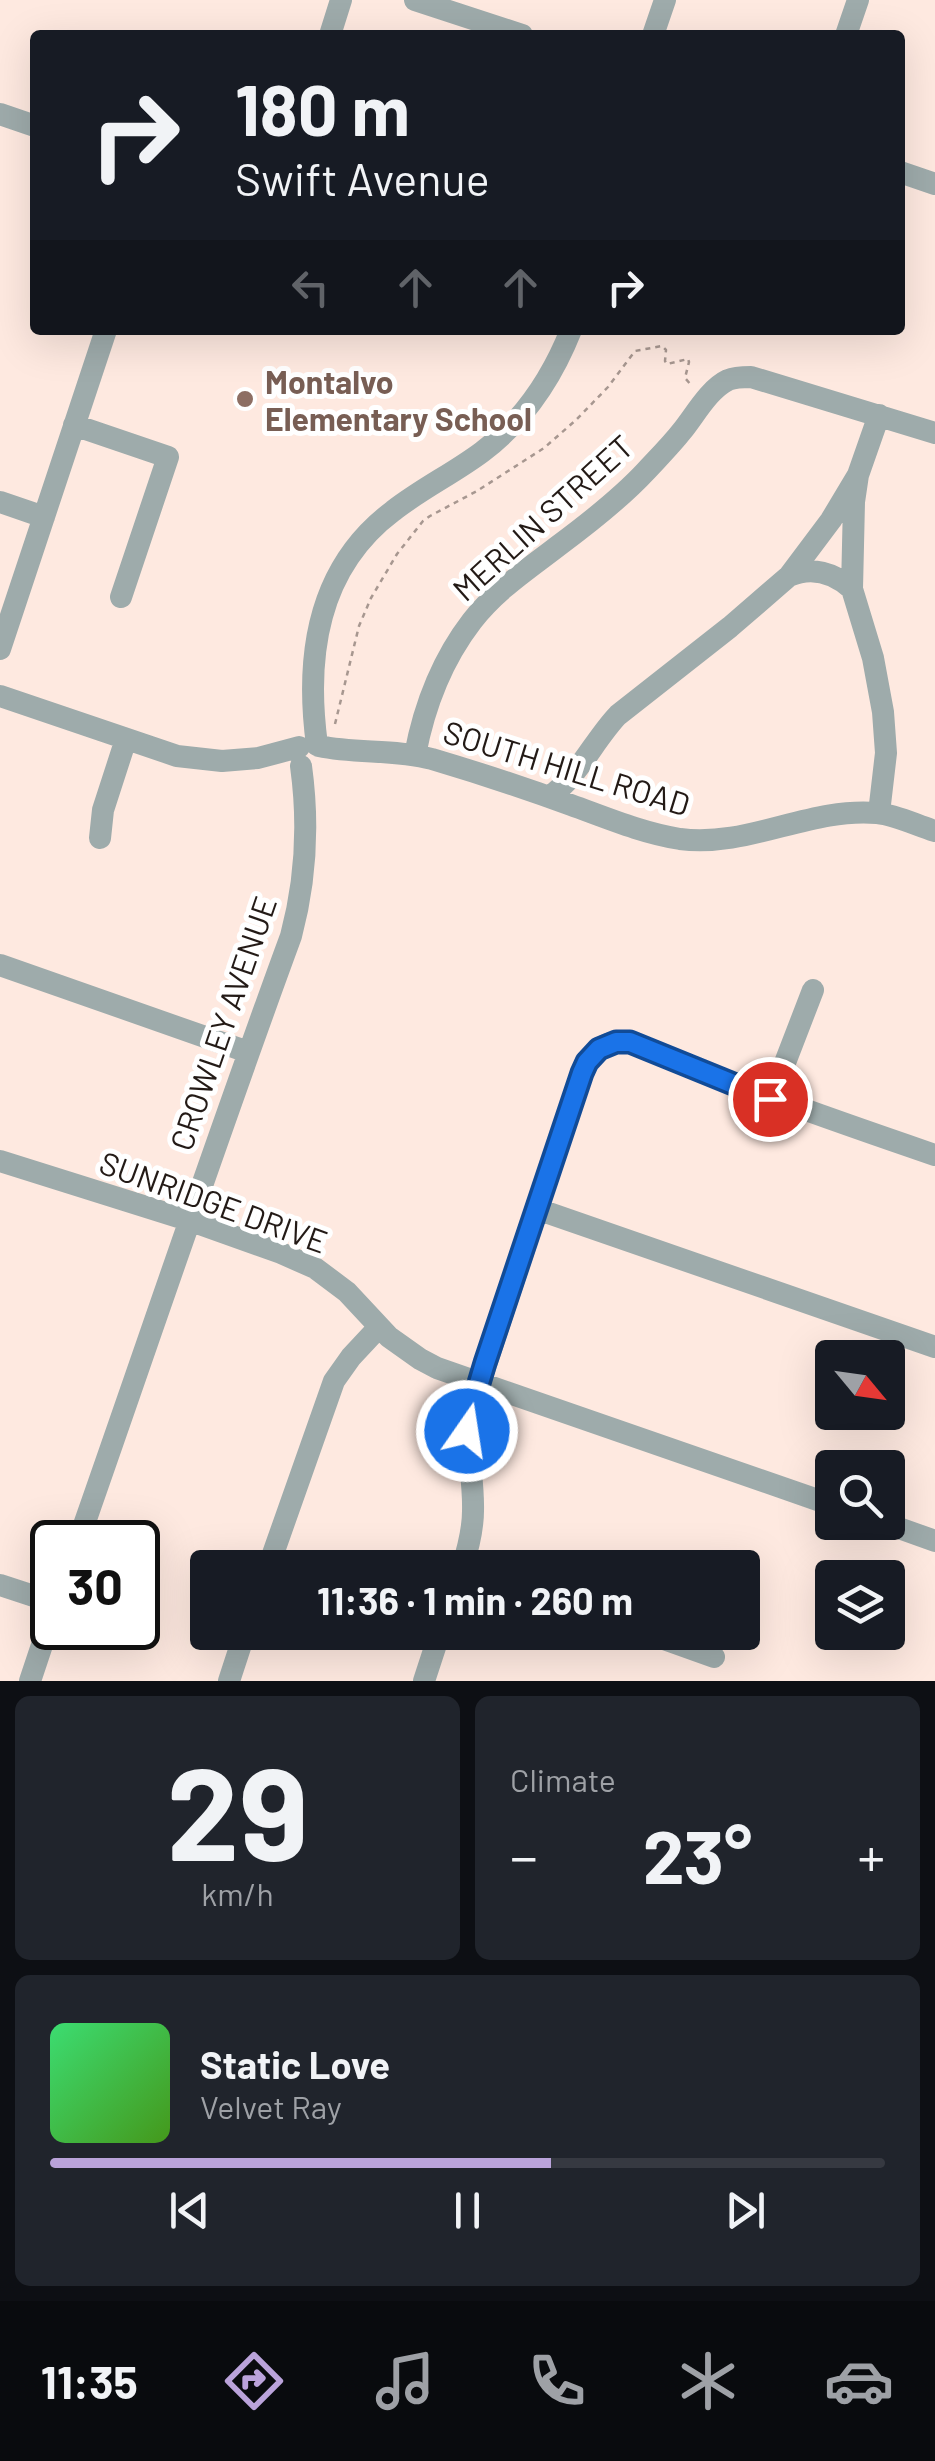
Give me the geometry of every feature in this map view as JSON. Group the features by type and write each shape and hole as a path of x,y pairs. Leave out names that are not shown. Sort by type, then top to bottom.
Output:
{"street":[{"path":"335,30 341,0"},
{"path":"415,0 507,30"},
{"path":"655,30 664,0"},
{"path":"848,30 858,0"},
{"path":"0,114 30,124"},
{"path":"905,174 935,184"},
{"path":"0,649 104,335"},
{"path":"311,753 315,642 330,590 342,567 370,531 392,511 484,451 508,429 552,372 568,335"},
{"name":"MERLIN STREET","path":"416,754 439,678 454,646 472,621 514,578 600,513 641,476 726,381 750,377 935,434"},
{"path":"879,415 858,475 852,589 884,712 886,753 879,813"},
{"path":"74,424 168,457 121,598"},
{"path":"549,797 560,790 618,715 789,576 831,520 858,475"},
{"path":"0,502 44,517"},
{"path":"789,576 809,570 837,578 852,589"},
{"name":"SOUTH HILL ROAD","path":"0,696 177,756 200,760 311,753 416,754 644,831 680,838 708,841 742,837 822,816 879,813 935,831"},
{"path":"100,838 103,810 126,739"},
{"name":"CROWLEY AVENUE","path":"86,1520 291,936 304,874 311,753"},
{"path":"584,809 586,759"},
{"path":"0,966 248,1052"},
{"path":"770,1099 813,990"},
{"path":"468,1550 473,1512 467,1448 470,1413 582,1073 599,1049 616,1042 636,1044 770,1099 935,1155"},
{"name":"SUNRIDGE DRIVE","path":"0,1160 190,1221 315,1268 347,1292 379,1327 420,1360 815,1500"},
{"path":"536,1209 935,1347"},
{"path":"274,1550 334,1381 350,1357 379,1327"},
{"path":"905,1530 935,1541"},
{"path":"0,1585 30,1595"},
{"path":"30,1681 40,1650"},
{"path":"229,1681 240,1650"},
{"path":"424,1681 434,1650"},
{"path":"696,1650 714,1656"}],"path":[{"path":"311,753 336,723 359,626 371,598 397,554 430,516 478,492 544,448 608,387 636,351 665,347 665,361 670,364 688,359 687,382 709,398"},
{"path":"425,509 430,516"}],"place":[{"name":"Montalvo Elementary School","path":"245,399"}],"route":[{"path":"467,1431 472,1403 536,1209 582,1073 594,1054 616,1042 636,1044 770,1099"}]}
